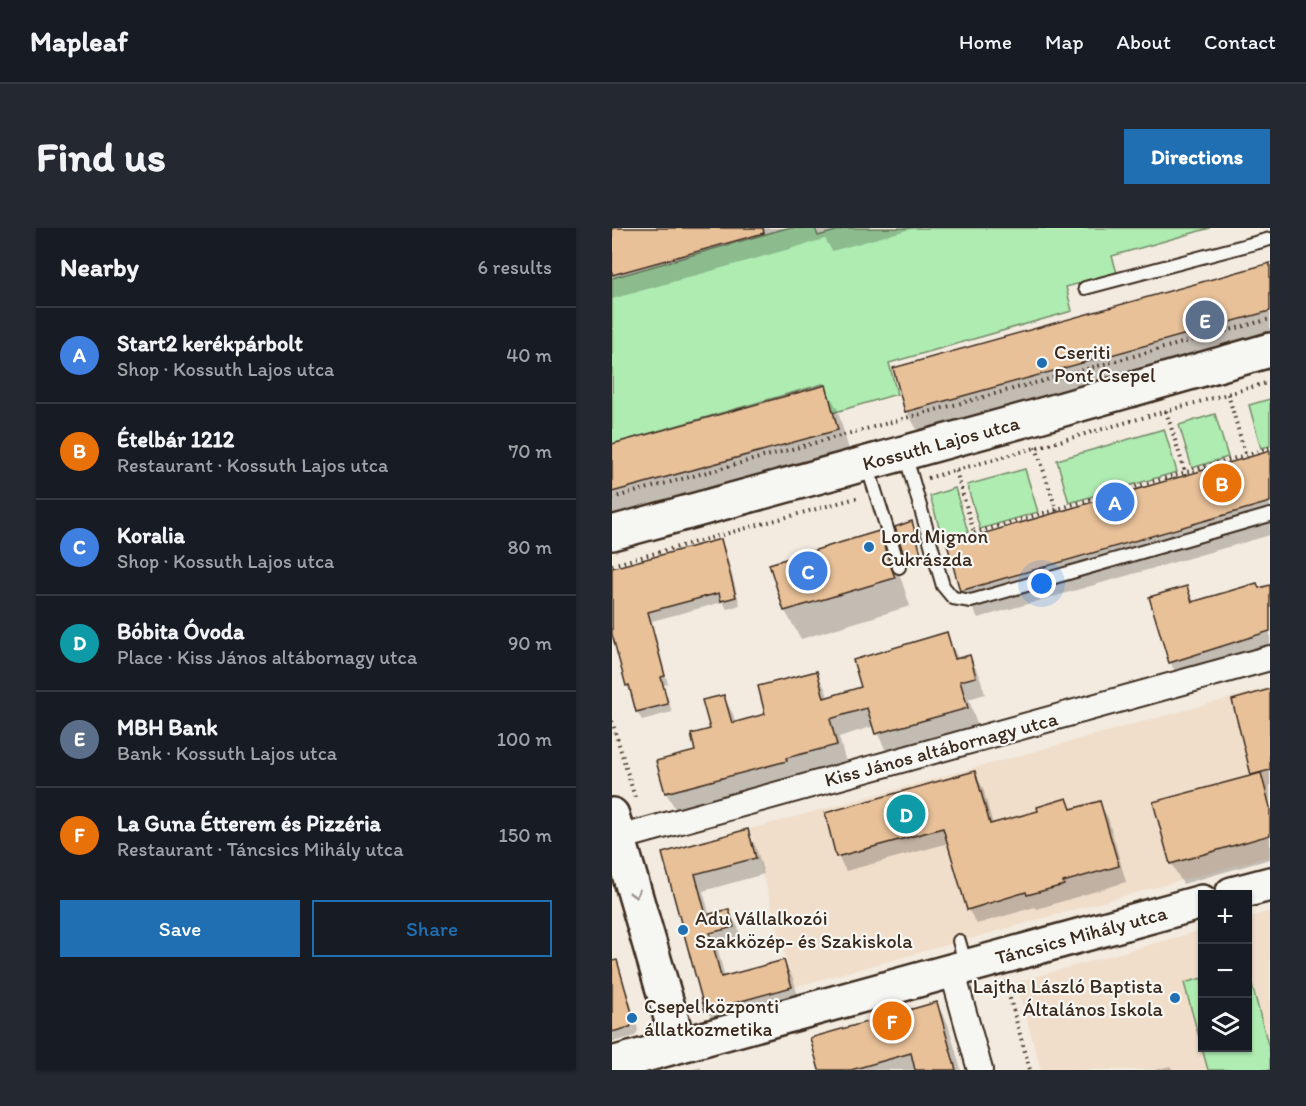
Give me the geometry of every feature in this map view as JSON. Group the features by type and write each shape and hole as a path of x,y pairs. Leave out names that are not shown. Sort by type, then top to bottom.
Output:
{"street":[{"name":"Kossuth Lajos utca","path":"612,533 909,468 1270,350"},
{"name":"Kiss János altábornagy utca","path":"620,823 1270,658"},
{"path":"620,823 679,1045"},
{"path":"1247,890 1270,884"},
{"name":"Táncsics Mihály utca","path":"612,1064 959,959 1010,954 1198,903"},
{"path":"959,959 980,1070"}],"lane":[{"path":"1085,288 1270,239"},
{"path":"909,468 943,586 953,598 971,601 1270,515"},
{"path":"871,478 899,567"}],"path":[{"path":"612,498 1270,318"},
{"path":"909,468 956,471 1270,382"},
{"path":"1228,394 1246,457"},
{"path":"1166,411 1185,474"},
{"path":"1037,448 1056,511"},
{"path":"956,471 975,535 1246,457 1270,448"},
{"path":"612,564 871,478"},
{"path":"612,721 620,823"},
{"path":"1010,954 1015,975 1004,978 1030,1070"}],"shaded area":[{"path":"1270,687 1270,856 794,987 750,829"},
{"path":"1270,911 1270,1070 1041,1070 1016,982 1198,931 1198,1052 1252,1052 1252,916"}],"green space":[{"path":"787,228 815,228 818,236 846,228 1210,228 1112,256 1117,273 1066,287 1072,311 889,363 897,394 832,413 823,384 612,444 612,278"},
{"path":"1270,399 1270,446 1261,448 1249,405"},
{"path":"1215,414 1228,457 1192,468 1179,425"},
{"path":"1164,429 1177,472 1069,503 1057,460"},
{"path":"1025,469 1038,512 980,529 967,485"},
{"path":"955,488 968,532 943,540 930,496"},
{"path":"1198,979 1198,1034 1184,983"},
{"path":"1252,985 1270,1052 1270,1070 1208,1070 1203,1052 1252,1052"}],"building":[{"path":"612,228 763,228 764,233 612,275"},
{"path":"1270,263 1270,311 905,412 893,368"},
{"path":"826,385 838,430 612,492 612,444"},
{"path":"1270,451 1270,502 960,591 947,544"},
{"path":"912,521 922,557 906,562 895,527"},
{"path":"879,531 895,578 784,611 769,564"},
{"path":"721,539 736,597 721,601 719,593 648,612 665,676 661,677 668,704 636,712 629,685 626,686 612,634 612,568"},
{"path":"1257,583 1259,588 1270,585 1270,631 1169,663 1149,597 1187,586 1192,602"},
{"path":"947,632 955,659 970,655 976,677 960,681 968,708 875,734 867,708 830,719 837,745 786,758 787,761 665,793 656,761 695,751 691,734 710,729 702,700 724,695 732,723 765,714 758,686 817,671 824,698 861,687 853,660"},
{"path":"1270,689 1270,770 1251,775 1232,700"},
{"path":"975,771 990,824 1038,811 1037,807 1067,798 1071,809 1100,801 1119,866 1063,882 1064,885 1027,895 1026,892 967,910 943,828 836,857 825,813"},
{"path":"1261,773 1270,807 1270,835 1170,864 1153,802"},
{"path":"748,829 756,858 695,874 706,915 729,909 734,927 710,933 721,977 784,960 792,987 705,1011 662,853"},
{"path":"617,960 634,1020 630,1027 612,1032 612,961"},
{"path":"937,1002 956,1070 915,1070 911,1053 851,1070 819,1070 810,1038"}],"place":[{"name":"MBH Bank","path":"1205,320"},
{"name":"Cseriti Pont Csepel","path":"1042,363"},
{"name":"Ételbár 1212","path":"1222,483"},
{"name":"Start2 kerékpárbolt","path":"1115,502"},
{"name":"Lord Mignon Cukrászda","path":"869,547"},
{"name":"Koralia","path":"808,571"},
{"name":"Bóbita Óvoda","path":"906,814"},
{"name":"Adu Vállalkozói Szakközép- és Szakiskola","path":"683,930"},
{"name":"Lajtha László Baptista Általános Iskola","path":"1175,998"},
{"name":"Csepel központi állatkozmetika","path":"632,1018"},
{"name":"La Guna Étterem és Pizzéria","path":"892,1021"}]}
